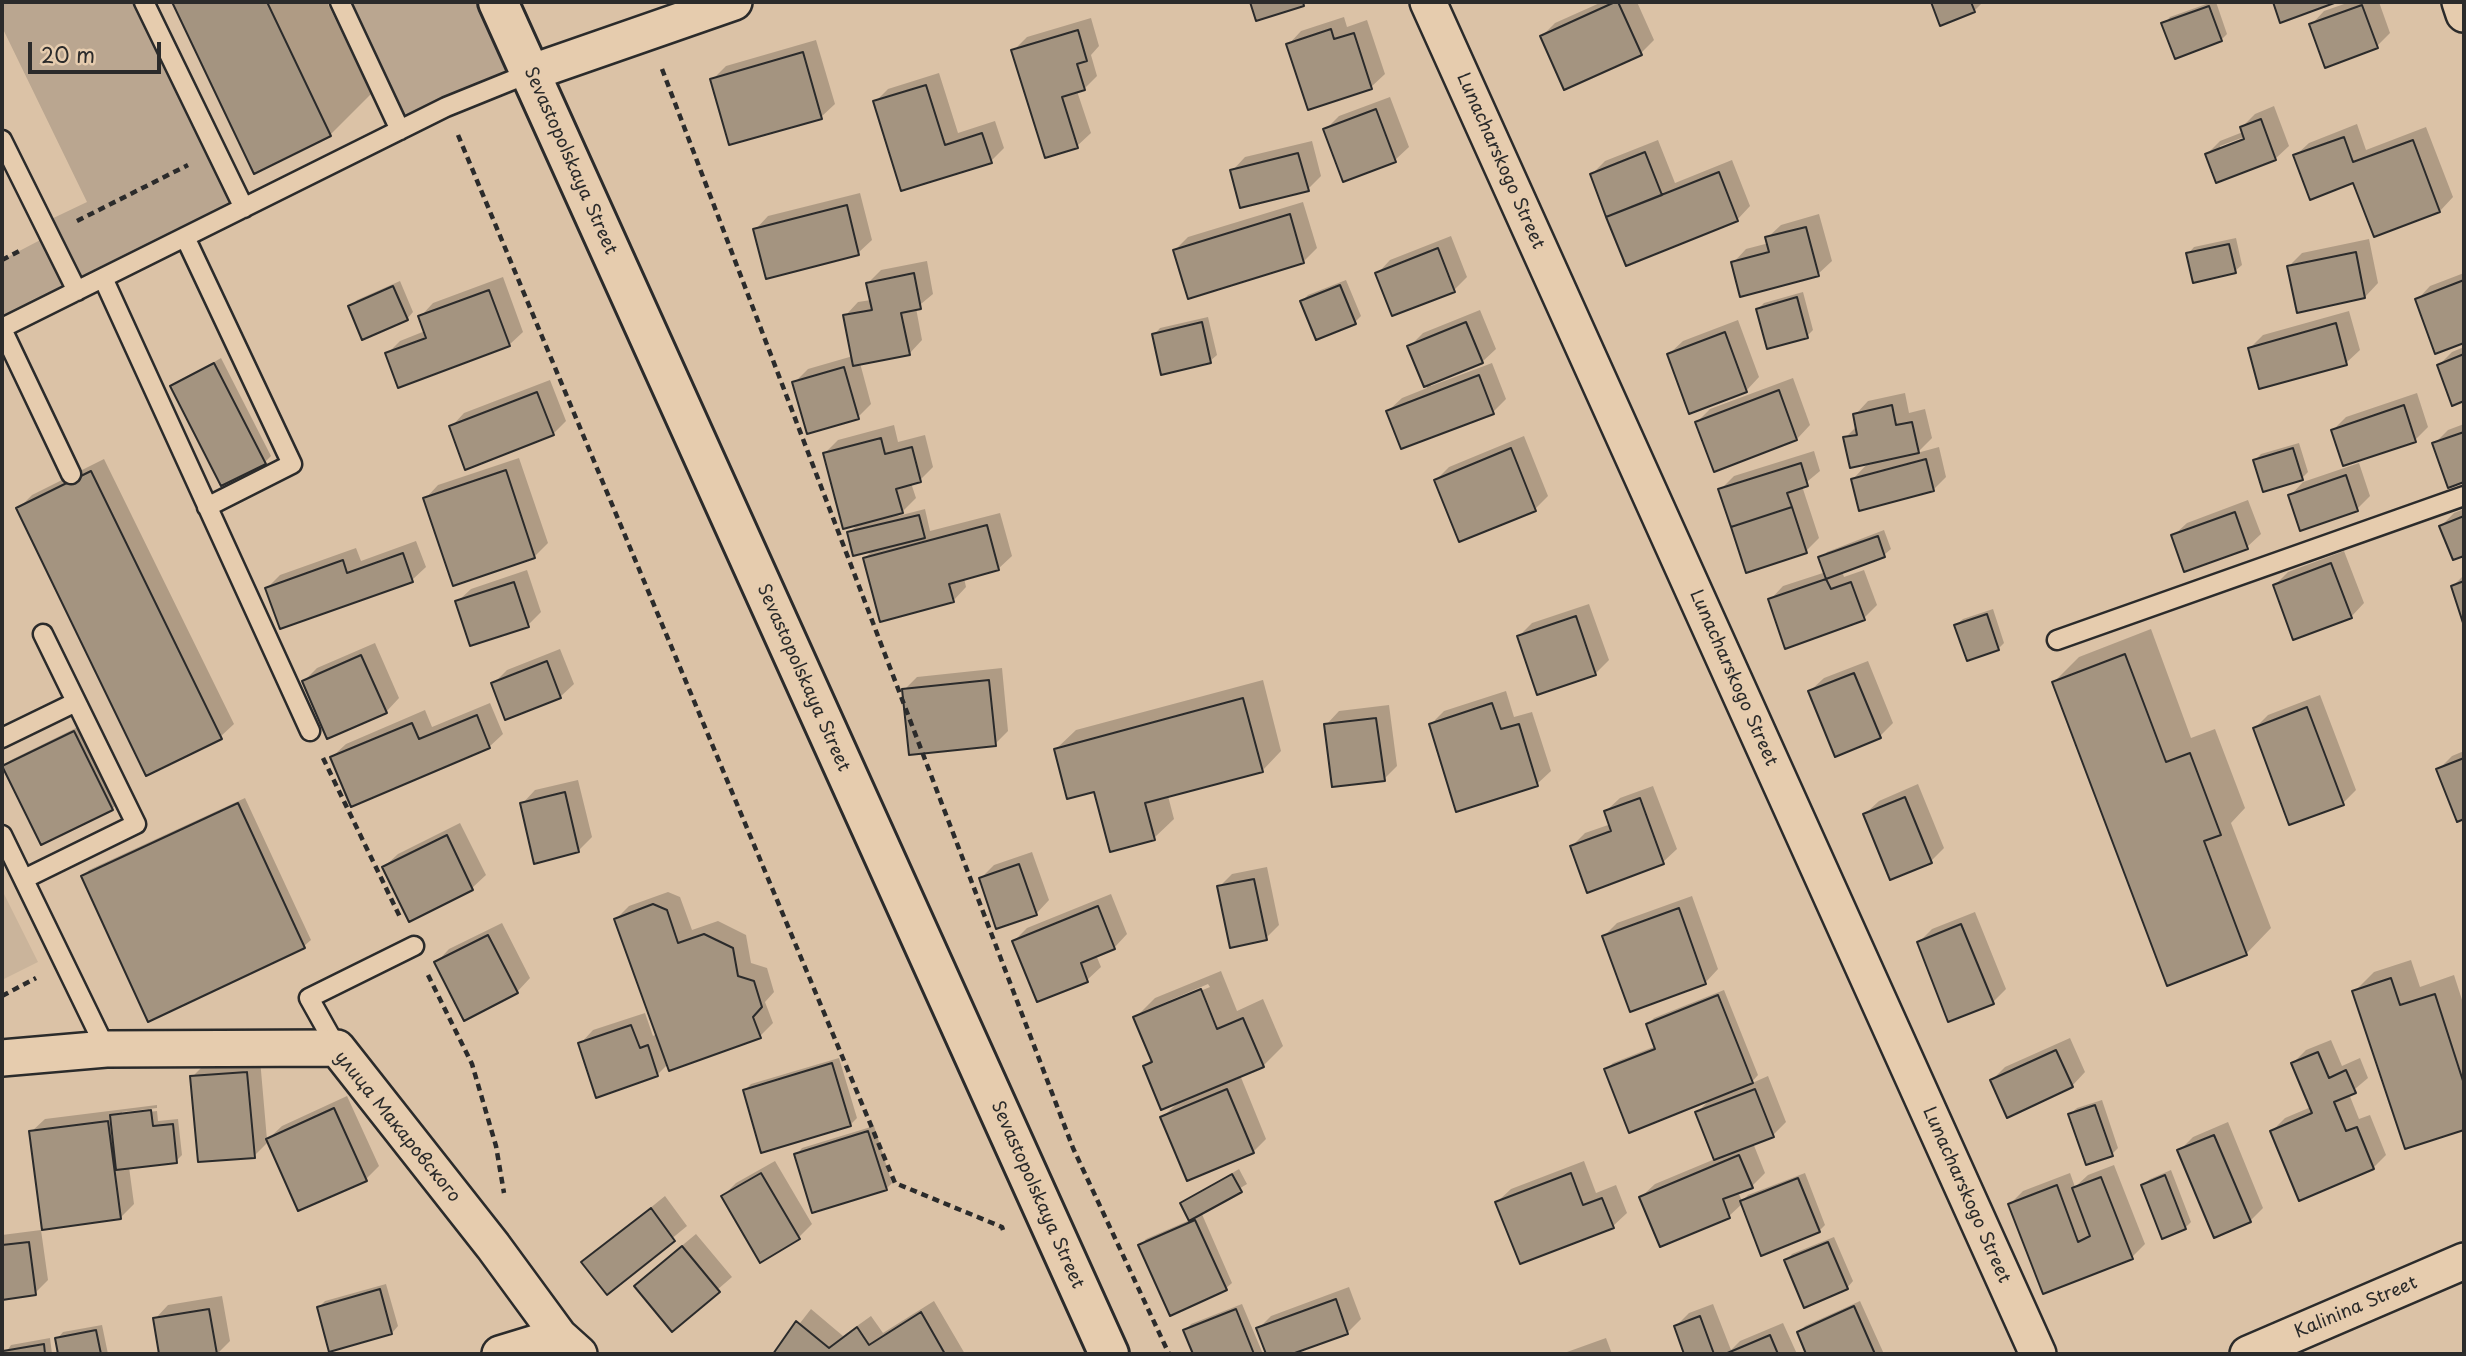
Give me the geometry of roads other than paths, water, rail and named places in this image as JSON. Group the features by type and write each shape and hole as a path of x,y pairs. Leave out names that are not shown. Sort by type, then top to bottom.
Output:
{"main road":[{"name":"Sevastopolskaya Street","path":"498,2 1109,1354"}],"street":[{"path":"530,73 734,2"},
{"name":"Lunacharskogo Street","path":"1428,2 2038,1354"},
{"path":"2460,2 2464,14"},
{"name":"улица Макаровского","path":"2,1058 106,1049 337,1048 569,1345 500,1354"},
{"name":"Kalinina Street","path":"2248,1354 2464,1261"}],"lane":[{"path":"144,2 244,208"},
{"path":"340,2 400,130"},
{"path":"71,474 2,329 446,107 530,73"},
{"path":"2,140 77,291"},
{"path":"185,237 292,464 207,507"},
{"path":"103,278 310,731"},
{"path":"2057,640 2464,496"},
{"path":"24,879 136,824 43,634"},
{"path":"2,738 76,702"},
{"path":"2,835 106,1049"},
{"path":"337,1048 309,998 414,946"}]}
